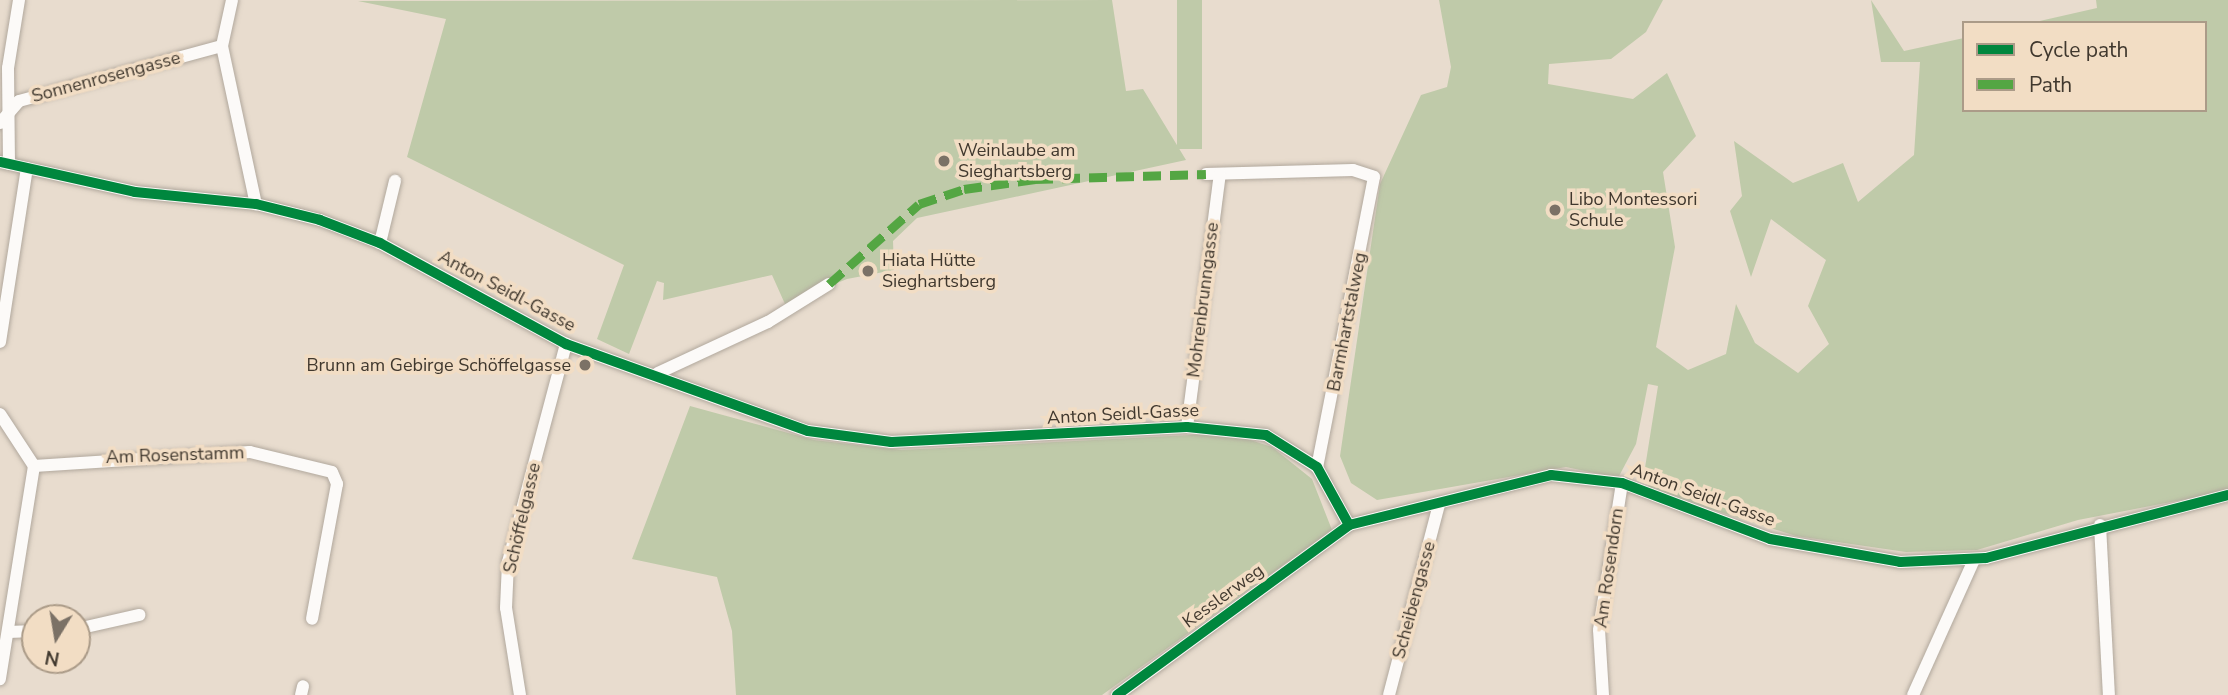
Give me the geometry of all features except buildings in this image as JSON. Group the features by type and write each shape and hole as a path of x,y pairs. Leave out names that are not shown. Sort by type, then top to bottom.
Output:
{"street":[{"path":"4,163 4,120 19,0"},
{"path":"232,0 222,46 256,204"},
{"name":"Sonnenrosengasse","path":"4,120 19,101 222,46"},
{"name":"Anton Seidl-Gasse","path":"4,163 135,192 256,204 380,243 566,344 658,373 749,414 808,431 891,442 1187,427 1266,435 1317,467 1349,525 1440,505 1551,475 1622,483 1781,541 1900,562 1974,560 2100,525 2228,495"},
{"path":"0,342 27,168"},
{"name":"Barmhartstalweg","path":"1213,174 1353,170 1374,177 1317,467"},
{"name":"Mohrenbrunngasse","path":"1187,427 1213,174"},
{"path":"380,243 395,181"},
{"path":"658,373 768,322 829,284"},
{"name":"Schöffelgasse","path":"520,695 506,608 508,562 566,344"},
{"path":"0,414 34,466 0,679"},
{"name":"Am Rosenstamm","path":"34,466 250,452 324,468 337,484 312,619"},
{"name":"Am Rosendorn","path":"1603,695 1599,631 1622,483"},
{"name":"Scheibengasse","path":"1388,695 1440,505"},
{"name":"Kesslerweg","path":"1119,694 1349,525"},
{"path":"2100,525 2109,695"},
{"path":"1913,695 1974,560"},
{"path":"91,626 139,615"},
{"path":"8,632 21,632"}],"green space":[{"path":"1112,0 1126,91 1143,89 1186,160 917,218 893,241 894,270 847,279 785,304 772,275 663,300 664,283 657,281 629,354 597,339 624,265 407,157 446,19 358,1"},
{"path":"1177,0 1202,0 1202,149 1177,149"},
{"path":"1439,0 1663,0 1646,32 1611,59 1549,64 1548,84 1633,99 1667,73 1696,136 1663,172 1675,247 1656,347 1688,370 1726,354 1736,304 1755,343 1798,373 1829,344 1808,306 1826,260 1771,219 1751,277 1730,211 1742,196 1734,141 1793,183 1843,163 1858,202 1914,155 1920,62 1881,62 1871,0 1904,51 1962,38 1962,112 2207,112 2207,21 2040,21 2097,8 2096,0 2228,0 2228,491 2078,520 1977,550 1906,552 1796,536 1650,490 1644,474 1658,386 1648,384 1636,444 1618,478 1566,467 1377,500 1351,483 1340,456 1380,184 1421,95 1447,87 1451,67"},
{"path":"690,406 814,440 901,450 1229,433 1272,447 1312,479 1332,530 1102,695 736,695 732,631 717,577 632,559"}],"marked path":[{"path":"829,284 919,204 964,189 1035,179 1206,174"}],"cycle path":[{"path":"0,162 135,192 256,204 320,220 380,243 566,344 808,431 891,442 1187,427 1266,435 1317,467 1349,525"},
{"path":"1117,695 1349,525 1551,475 1622,483 1770,539 1900,562 1986,558 2228,495"}],"place":[{"name":"Weinlaube am Sieghartsberg","path":"944,161"},
{"name":"Libo Montessori Schule","path":"1555,210"},
{"name":"Hiata Hütte Sieghartsberg","path":"868,271"},
{"name":"Brunn am Gebirge Schöffelgasse","path":"585,365"}]}
